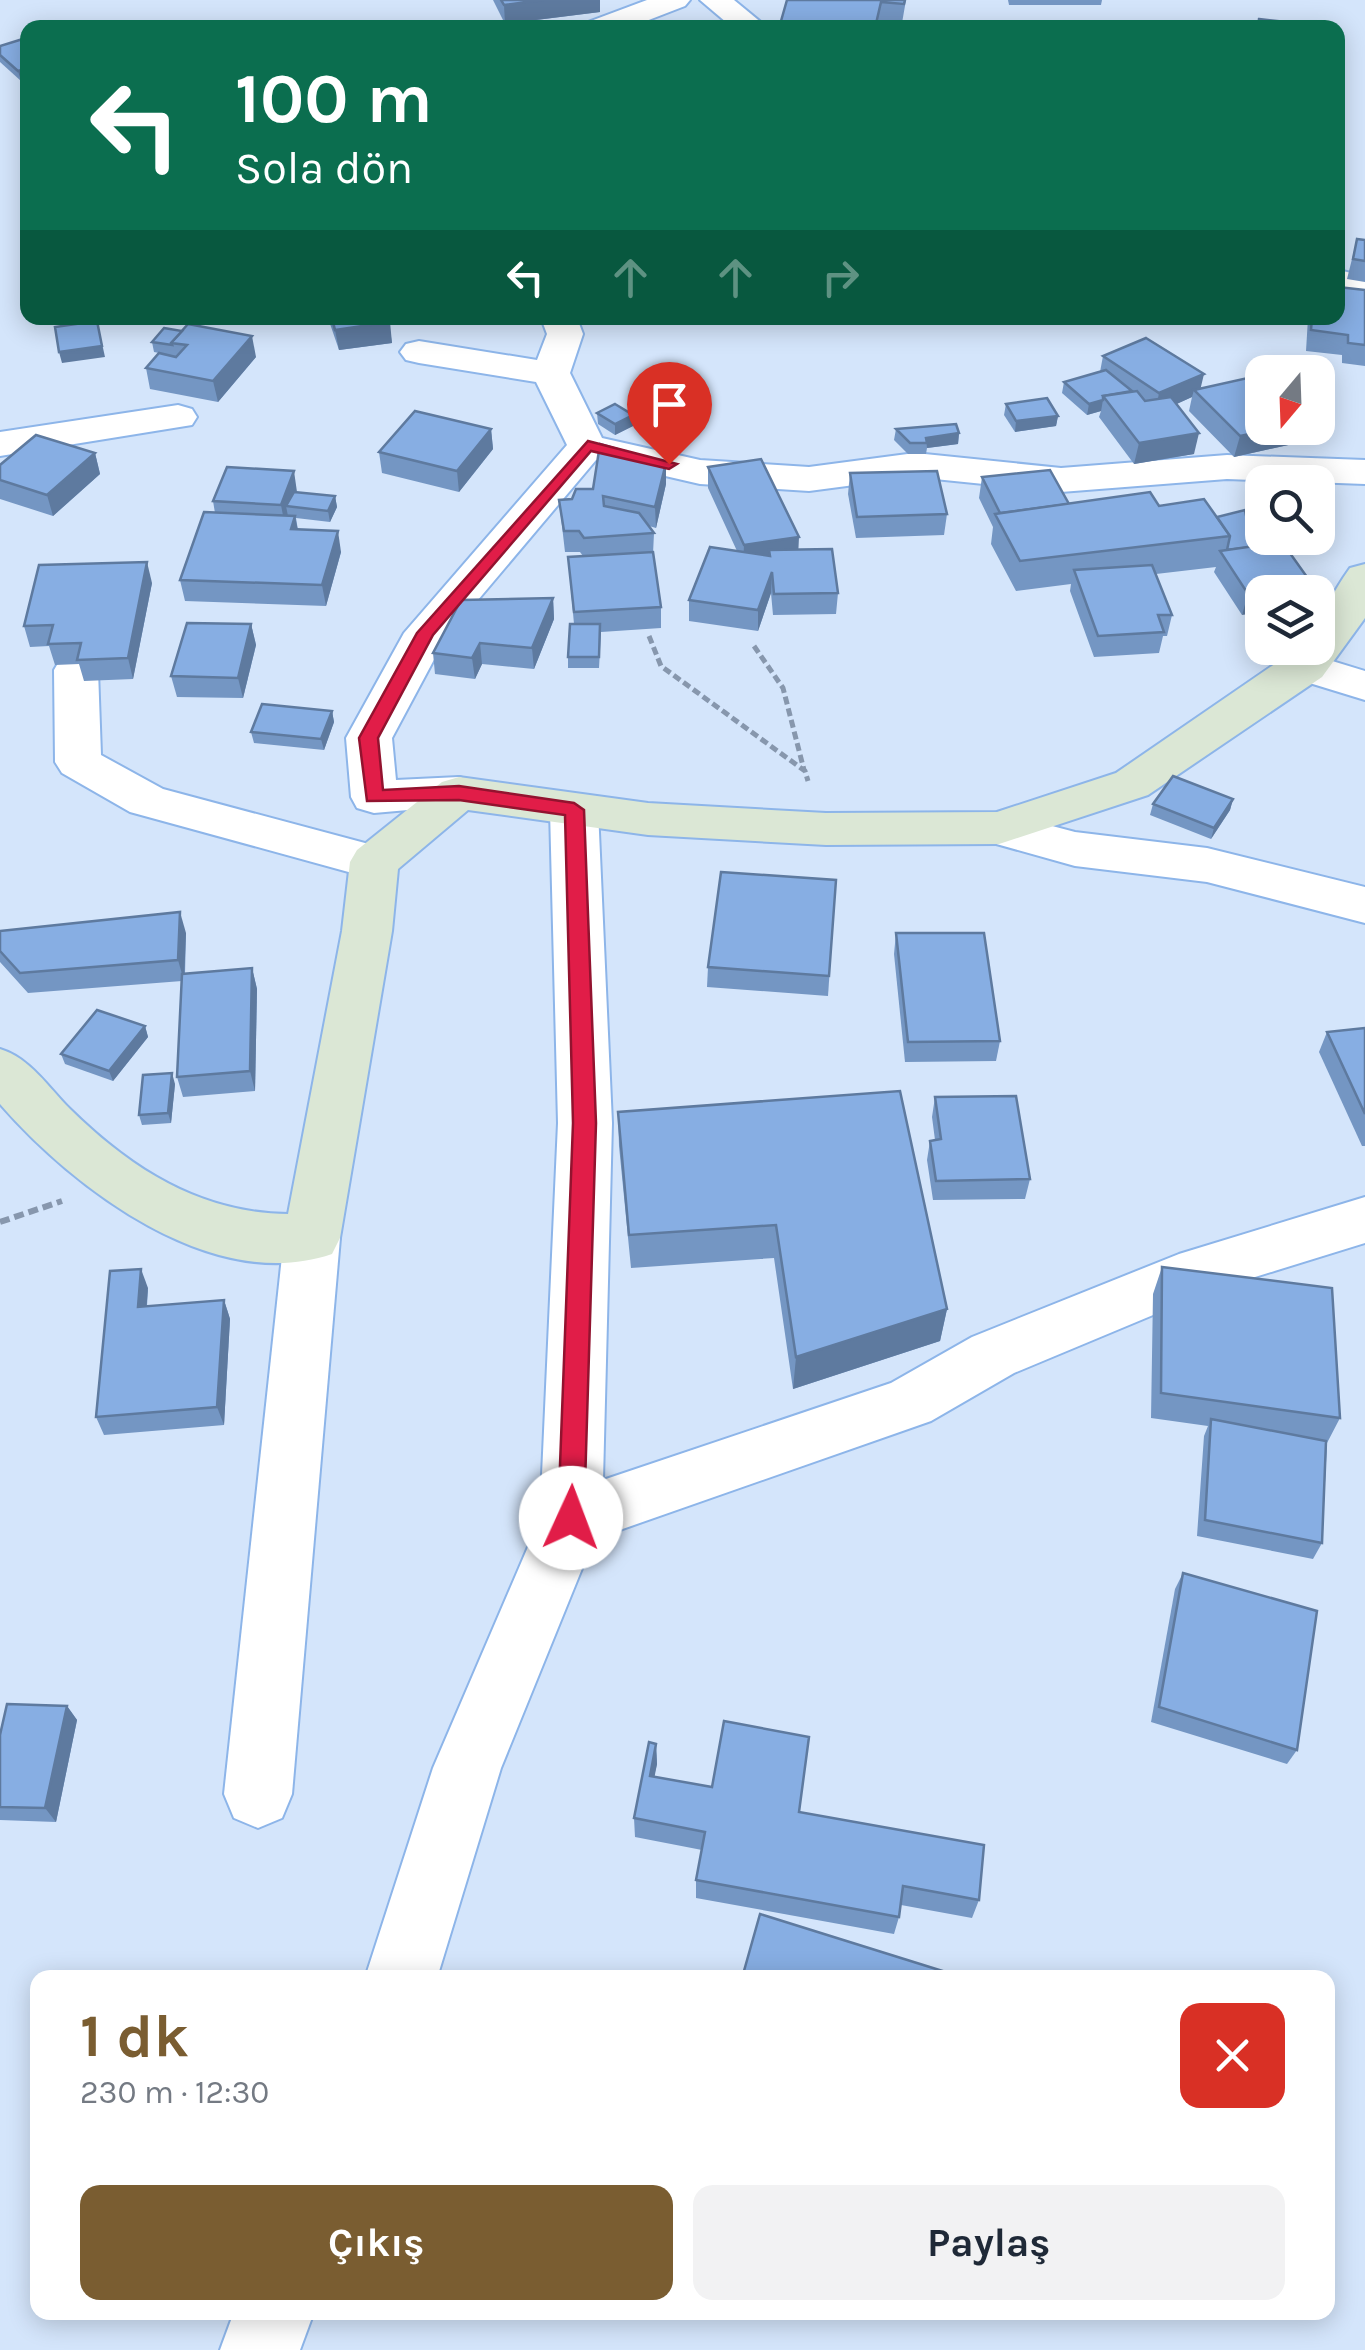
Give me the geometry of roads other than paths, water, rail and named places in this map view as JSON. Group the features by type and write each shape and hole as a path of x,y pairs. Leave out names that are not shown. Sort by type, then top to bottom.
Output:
{"street":[{"path":"621,20 675,0"},
{"path":"714,0 742,20"},
{"path":"561,325 564,334 551,373 588,446"},
{"path":"419,352 551,373"},
{"path":"0,444 178,418"},
{"path":"588,446 700,472 809,480 915,465 1061,480 1227,467 1365,472"},
{"path":"588,446 426,633 369,738 374,797 459,793 574,810 826,829 999,828 1075,850 1207,865 1365,905"},
{"path":"999,828 1132,784 1306,667 1341,623 1365,577"},
{"path":"1306,667 1365,686"},
{"path":"76,670 78,762 147,801 374,862"},
{"path":"258,1794 312,1238 367,931 374,862 459,793"},
{"path":"404,1970 467,1768 571,1518 584,1123 574,810"},
{"path":"0,1069 51,1127 115,1184 182,1218 238,1234 312,1238"},
{"path":"571,1518 910,1402 993,1355 1199,1271 1365,1220"},
{"path":"260,2350 271,2320"}]}
